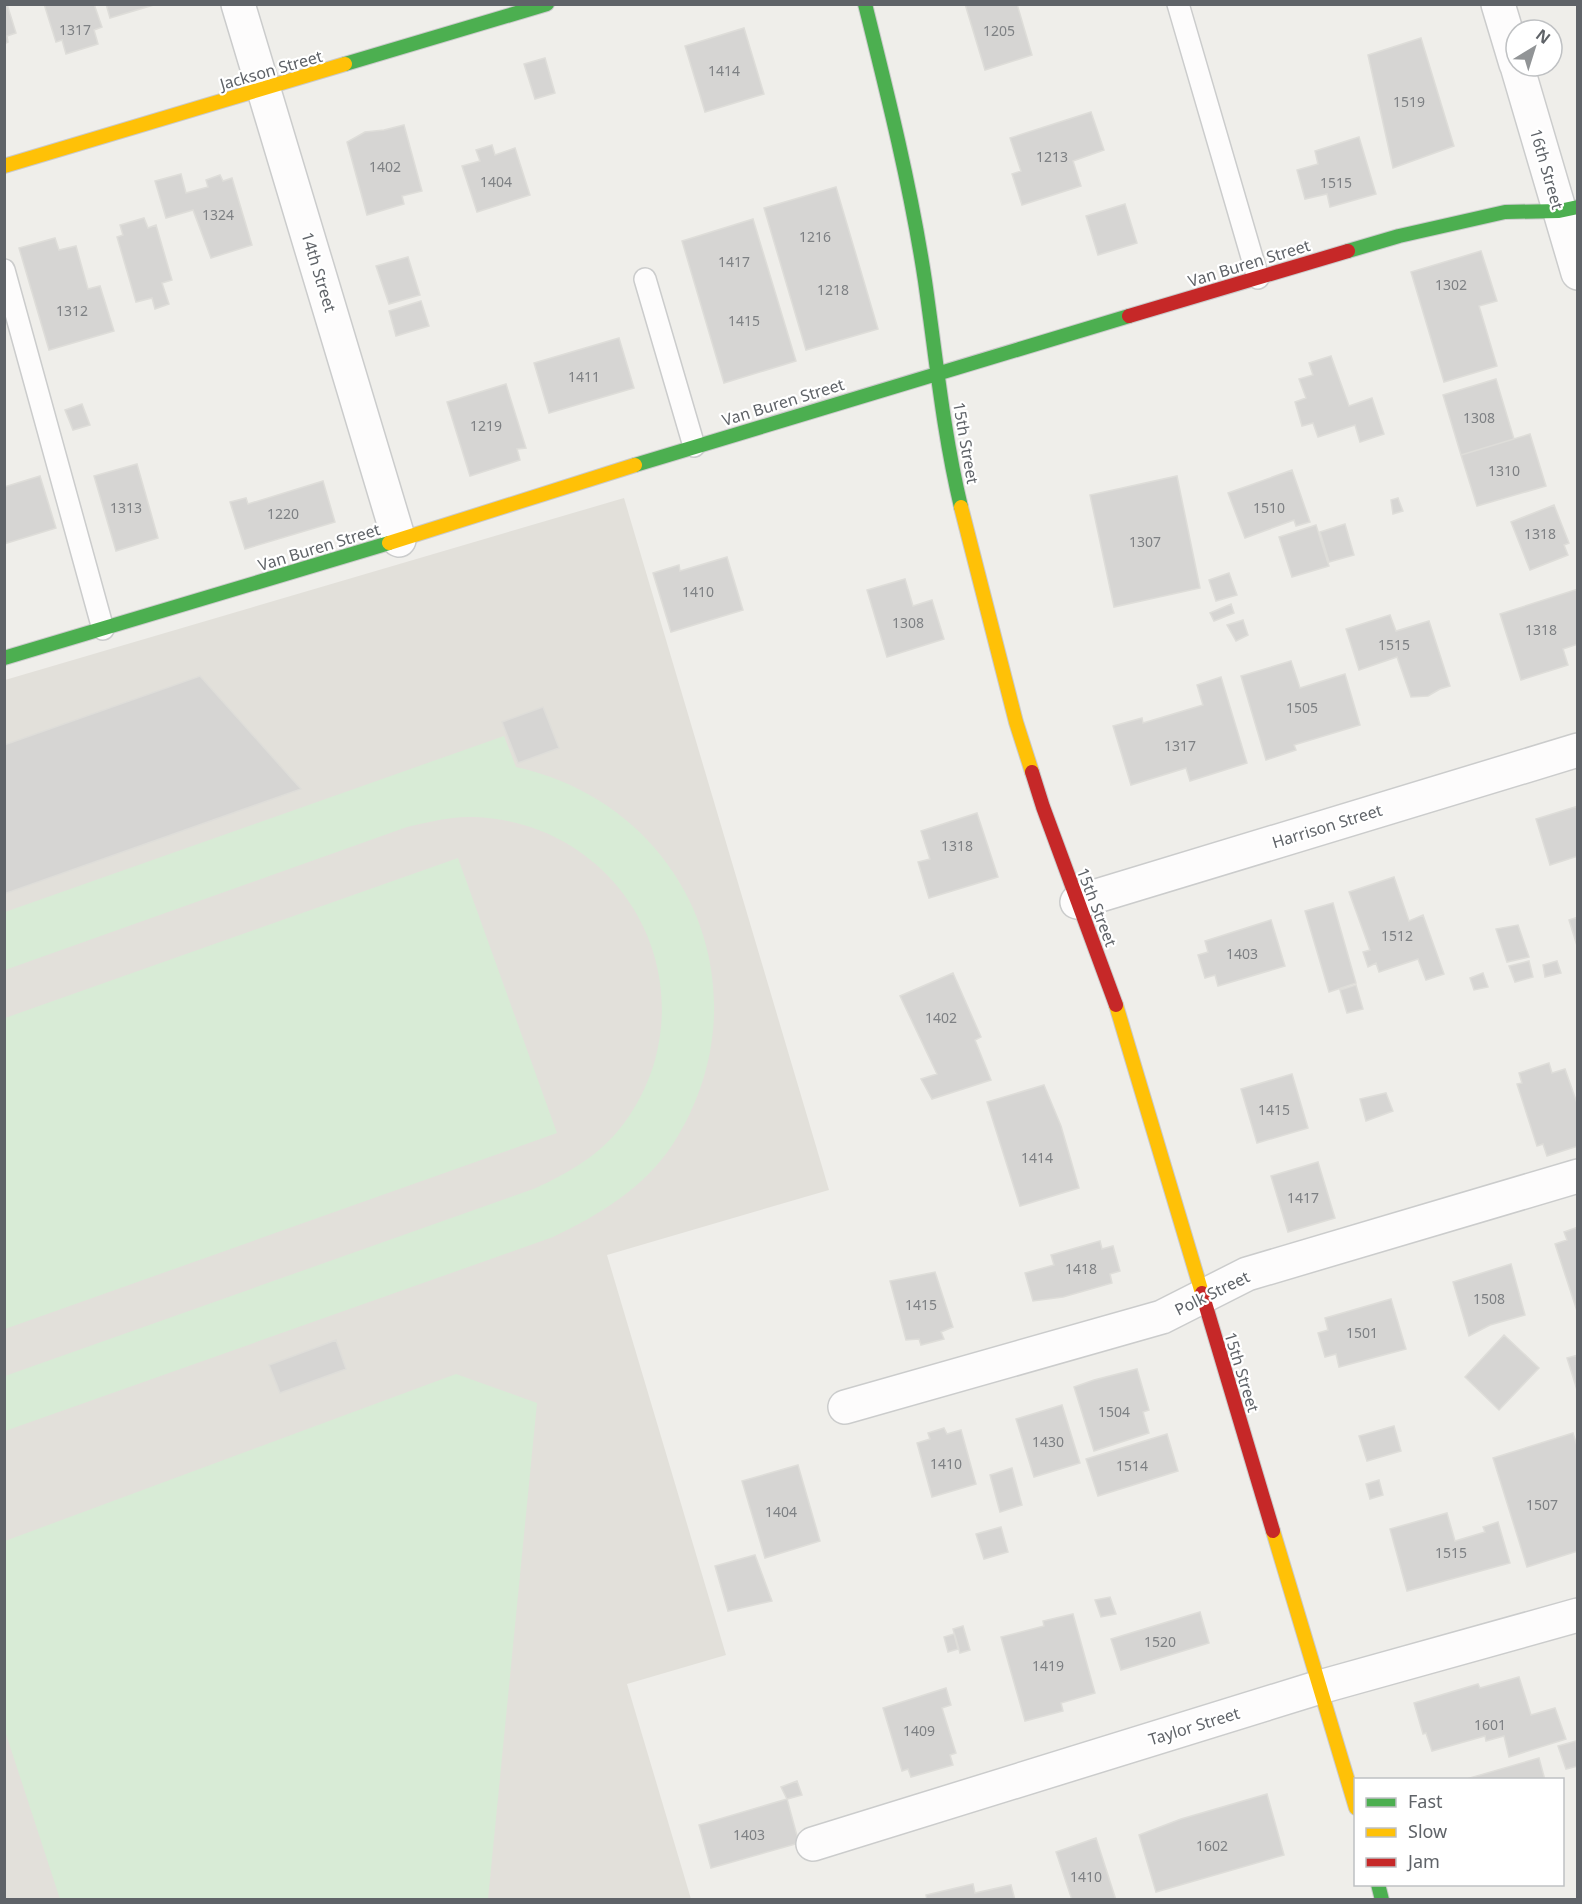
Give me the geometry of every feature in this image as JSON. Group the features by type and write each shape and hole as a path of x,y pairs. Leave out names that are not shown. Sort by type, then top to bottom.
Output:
{"street":[{"name":"14th Street","path":"238,4 399,540"},
{"name":"Jackson Street","path":"4,166 548,4"},
{"name":"15th Street","path":"865,4 911,201 925,280 945,431 960,504 1016,722 1043,807 1116,1005 1354,1801"},
{"name":"16th Street","path":"1498,4 1504,24"},
{"name":"16th Street","path":"1521,78 1568,209 1578,273"},
{"name":"Van Buren Street","path":"4,658 399,540 694,446 1399,236 1505,212 1568,209"},
{"name":"Harrison Street","path":"1077,902 1578,750"},
{"name":"Polk Street","path":"845,1407 1162,1317 1247,1274 1578,1176"},
{"name":"Taylor Street","path":"813,1844 1320,1688 1578,1615"}],"lane":[{"path":"1178,4 1258,278"},
{"path":"4,270 103,629"},
{"path":"645,279 694,446"}],"shaded area":[{"path":"624,498 829,1190 607,1255 726,1655 627,1684 691,1899 5,1900 5,680"}],"green space":[{"path":"504,736 516,767 576,788 627,821 667,863 695,914 711,969 713,1027 701,1086 673,1144 648,1174 619,1199 604,1210 553,1237 5,1431 5,1376 536,1188 590,1157 624,1124 640,1098 652,1069 662,1015 658,971 645,931 624,894 595,863 560,840 519,824 465,817 407,827 5,970 5,912"},
{"path":"458,858 557,1133 5,1329 5,1018"},
{"path":"456,1374 537,1403 488,1899 60,1899 5,1731 5,1541"}],"building":[{"path":"4,4 7,4 16,33 7,36 8,42 4,44"},
{"path":"44,4 94,4 102,27 94,30 98,44 66,54 62,40 56,42"},
{"path":"106,4 157,4 110,18"},
{"path":"965,4 1017,4 1032,55 985,70"},
{"path":"744,28 764,94 705,112 685,46"},
{"path":"1421,38 1454,146 1393,168 1368,55"},
{"path":"545,58 555,93 535,99 524,64"},
{"path":"1091,112 1104,150 1073,161 1081,186 1022,205 1012,174 1021,171 1010,138"},
{"path":"404,125 422,191 402,196 404,204 367,215 347,142 365,132"},
{"path":"1359,137 1376,194 1330,207 1327,194 1305,199 1297,170 1318,164 1315,151"},
{"path":"492,145 495,155 515,148 530,195 477,212 462,166 480,161 476,150"},
{"path":"181,174 186,193 208,187 206,180 220,175 223,181 232,178 252,245 211,258 193,210 166,218 155,181"},
{"path":"836,187 878,329 806,350 764,208"},
{"path":"1125,204 1137,243 1098,255 1086,216"},
{"path":"144,218 148,228 156,225 172,280 162,283 169,304 155,309 152,298 136,302 117,237 123,235 120,225"},
{"path":"753,219 796,361 724,383 682,241"},
{"path":"55,238 59,250 76,246 88,289 100,286 114,331 49,350 19,248"},
{"path":"1481,251 1497,301 1479,306 1497,366 1444,382 1411,272"},
{"path":"408,257 420,295 389,304 376,266"},
{"path":"421,301 429,326 396,336 389,311"},
{"path":"619,338 634,388 549,413 534,363"},
{"path":"1331,356 1349,406 1372,398 1384,434 1360,442 1355,425 1318,437 1313,423 1302,426 1295,402 1306,398 1299,379 1313,375 1309,363"},
{"path":"1496,379 1514,439 1461,455 1443,395"},
{"path":"506,384 526,448 517,449 520,460 470,476 447,402"},
{"path":"82,404 90,425 73,430 65,410"},
{"path":"1530,434 1546,486 1477,506 1461,455"},
{"path":"137,464 158,538 116,551 94,476"},
{"path":"1292,470 1310,522 1296,526 1294,520 1245,538 1228,493"},
{"path":"40,476 56,528 4,544 4,487"},
{"path":"1177,476 1200,588 1114,607 1090,495"},
{"path":"323,481 335,522 245,549 230,502 246,498 248,504"},
{"path":"1398,498 1403,511 1393,514 1391,500"},
{"path":"1554,505 1569,543 1564,545 1568,555 1530,570 1511,522"},
{"path":"1345,524 1354,555 1329,562 1320,532"},
{"path":"1316,525 1329,566 1292,577 1279,537"},
{"path":"727,557 743,610 671,632 653,573 679,565 680,571"},
{"path":"1229,573 1237,595 1216,601 1209,580"},
{"path":"905,579 913,606 932,600 944,639 887,657 867,590"},
{"path":"1578,589 1578,644 1563,649 1568,665 1521,680 1500,614"},
{"path":"1231,604 1234,613 1214,621 1210,613"},
{"path":"1390,615 1396,631 1429,621 1450,686 1428,696 1411,697 1397,657 1359,670 1346,629"},
{"path":"1243,620 1248,635 1236,641 1227,625"},
{"path":"1291,661 1300,688 1345,674 1360,725 1294,745 1296,750 1266,760 1241,676"},
{"path":"200,676 301,789 4,894 4,745"},
{"path":"1221,677 1247,763 1190,781 1186,768 1131,785 1113,726 1142,718 1143,723 1203,705 1197,685"},
{"path":"543,707 559,748 518,763 502,722"},
{"path":"1578,806 1578,856 1550,865 1536,819"},
{"path":"977,813 998,877 929,898 918,862 930,859 921,831"},
{"path":"1394,877 1409,921 1423,915 1444,974 1426,980 1418,959 1379,972 1376,963 1368,967 1363,952 1370,950 1349,892"},
{"path":"1333,903 1356,983 1329,992 1305,911"},
{"path":"1578,917 1578,949 1569,920"},
{"path":"1271,920 1285,966 1218,986 1215,975 1205,978 1198,955 1208,952 1205,941"},
{"path":"1518,925 1529,957 1507,962 1496,929"},
{"path":"1529,961 1533,977 1515,982 1509,966"},
{"path":"1557,961 1561,973 1545,977 1543,965"},
{"path":"953,973 981,1037 975,1040 991,1080 932,1099 921,1079 937,1074 900,996"},
{"path":"1483,973 1488,987 1474,990 1470,978"},
{"path":"1356,985 1363,1009 1347,1013 1340,990"},
{"path":"1549,1063 1552,1073 1565,1069 1578,1106 1578,1146 1547,1156 1543,1144 1537,1146 1517,1084 1522,1083 1519,1073"},
{"path":"1292,1074 1308,1128 1257,1143 1241,1089"},
{"path":"1044,1085 1061,1126 1079,1188 1020,1206 987,1102"},
{"path":"1386,1093 1393,1111 1366,1121 1360,1099"},
{"path":"1318,1162 1335,1218 1288,1232 1271,1176"},
{"path":"1578,1227 1578,1314 1555,1244 1567,1240 1564,1232"},
{"path":"1100,1241 1102,1249 1113,1246 1120,1271 1110,1274 1112,1283 1063,1297 1033,1301 1025,1273 1054,1265 1051,1255"},
{"path":"1511,1264 1525,1315 1490,1325 1469,1336 1453,1282"},
{"path":"935,1272 953,1327 941,1332 944,1339 921,1345 919,1339 906,1340 890,1281"},
{"path":"1391,1299 1406,1349 1339,1367 1336,1354 1325,1357 1318,1333 1328,1330 1325,1318"},
{"path":"1504,1335 1539,1368 1499,1410 1465,1377"},
{"path":"336,1340 346,1369 280,1393 269,1365"},
{"path":"1578,1355 1578,1393 1567,1358"},
{"path":"1137,1369 1149,1410 1143,1412 1149,1433 1094,1451 1074,1387"},
{"path":"1062,1405 1080,1463 1034,1477 1016,1419"},
{"path":"1394,1426 1401,1451 1367,1461 1359,1436"},
{"path":"944,1428 947,1434 961,1430 976,1484 932,1497 917,1443 930,1439 928,1433"},
{"path":"1573,1433 1578,1449 1578,1551 1527,1567 1493,1458"},
{"path":"1167,1434 1178,1471 1098,1496 1086,1459"},
{"path":"798,1465 820,1541 765,1558 742,1481"},
{"path":"1012,1468 1022,1505 1000,1512 990,1475"},
{"path":"1379,1480 1383,1495 1370,1499 1366,1484"},
{"path":"1447,1513 1455,1541 1485,1532 1483,1527 1498,1522 1510,1563 1407,1591 1390,1529"},
{"path":"1001,1527 1008,1552 984,1559 976,1534"},
{"path":"755,1555 772,1601 728,1611 715,1566"},
{"path":"1110,1597 1116,1614 1101,1617 1095,1600"},
{"path":"1200,1612 1209,1643 1121,1670 1111,1639"},
{"path":"1073,1614 1095,1693 1061,1703 1063,1711 1025,1721 1001,1637 1044,1626 1043,1621"},
{"path":"963,1626 970,1650 960,1653 953,1629"},
{"path":"954,1634 958,1649 948,1652 944,1637"},
{"path":"1519,1677 1531,1715 1555,1708 1566,1739 1509,1757 1504,1736 1486,1741 1485,1736 1432,1751 1426,1733 1423,1734 1414,1703 1478,1684 1480,1688"},
{"path":"946,1688 951,1705 942,1708 956,1753 950,1755 953,1765 911,1777 908,1769 902,1771 883,1708"},
{"path":"1576,1741 1578,1766 1566,1769 1558,1746"},
{"path":"1539,1758 1544,1778 1469,1778"},
{"path":"797,1781 802,1795 787,1799 781,1787"},
{"path":"1267,1794 1284,1855 1156,1892 1139,1835 1181,1819"},
{"path":"787,1799 799,1843 711,1868 699,1825"},
{"path":"1096,1838 1116,1900 1072,1900 1056,1852"},
{"path":"973,1884 975,1893 1011,1885 1015,1900 927,1900 926,1895"}],"traffic: fast":[{"path":"345,64 547,4"},
{"path":"865,4 913,211 945,423 961,507"},
{"path":"1348,251 1399,236 1505,212 1559,211 1578,207"},
{"path":"635,465 1129,316"},
{"path":"4,658 389,543"},
{"path":"1378,1886 1382,1900"}],"traffic: slow":[{"path":"4,166 345,64"},
{"path":"389,543 635,465"},
{"path":"961,507 1016,722 1032,772"},
{"path":"1116,1005 1202,1293"},
{"path":"1273,1531 1354,1801"}],"traffic: jam":[{"path":"1129,316 1348,251"},
{"path":"1032,772 1116,1005"},
{"path":"1202,1293 1273,1531"}]}
